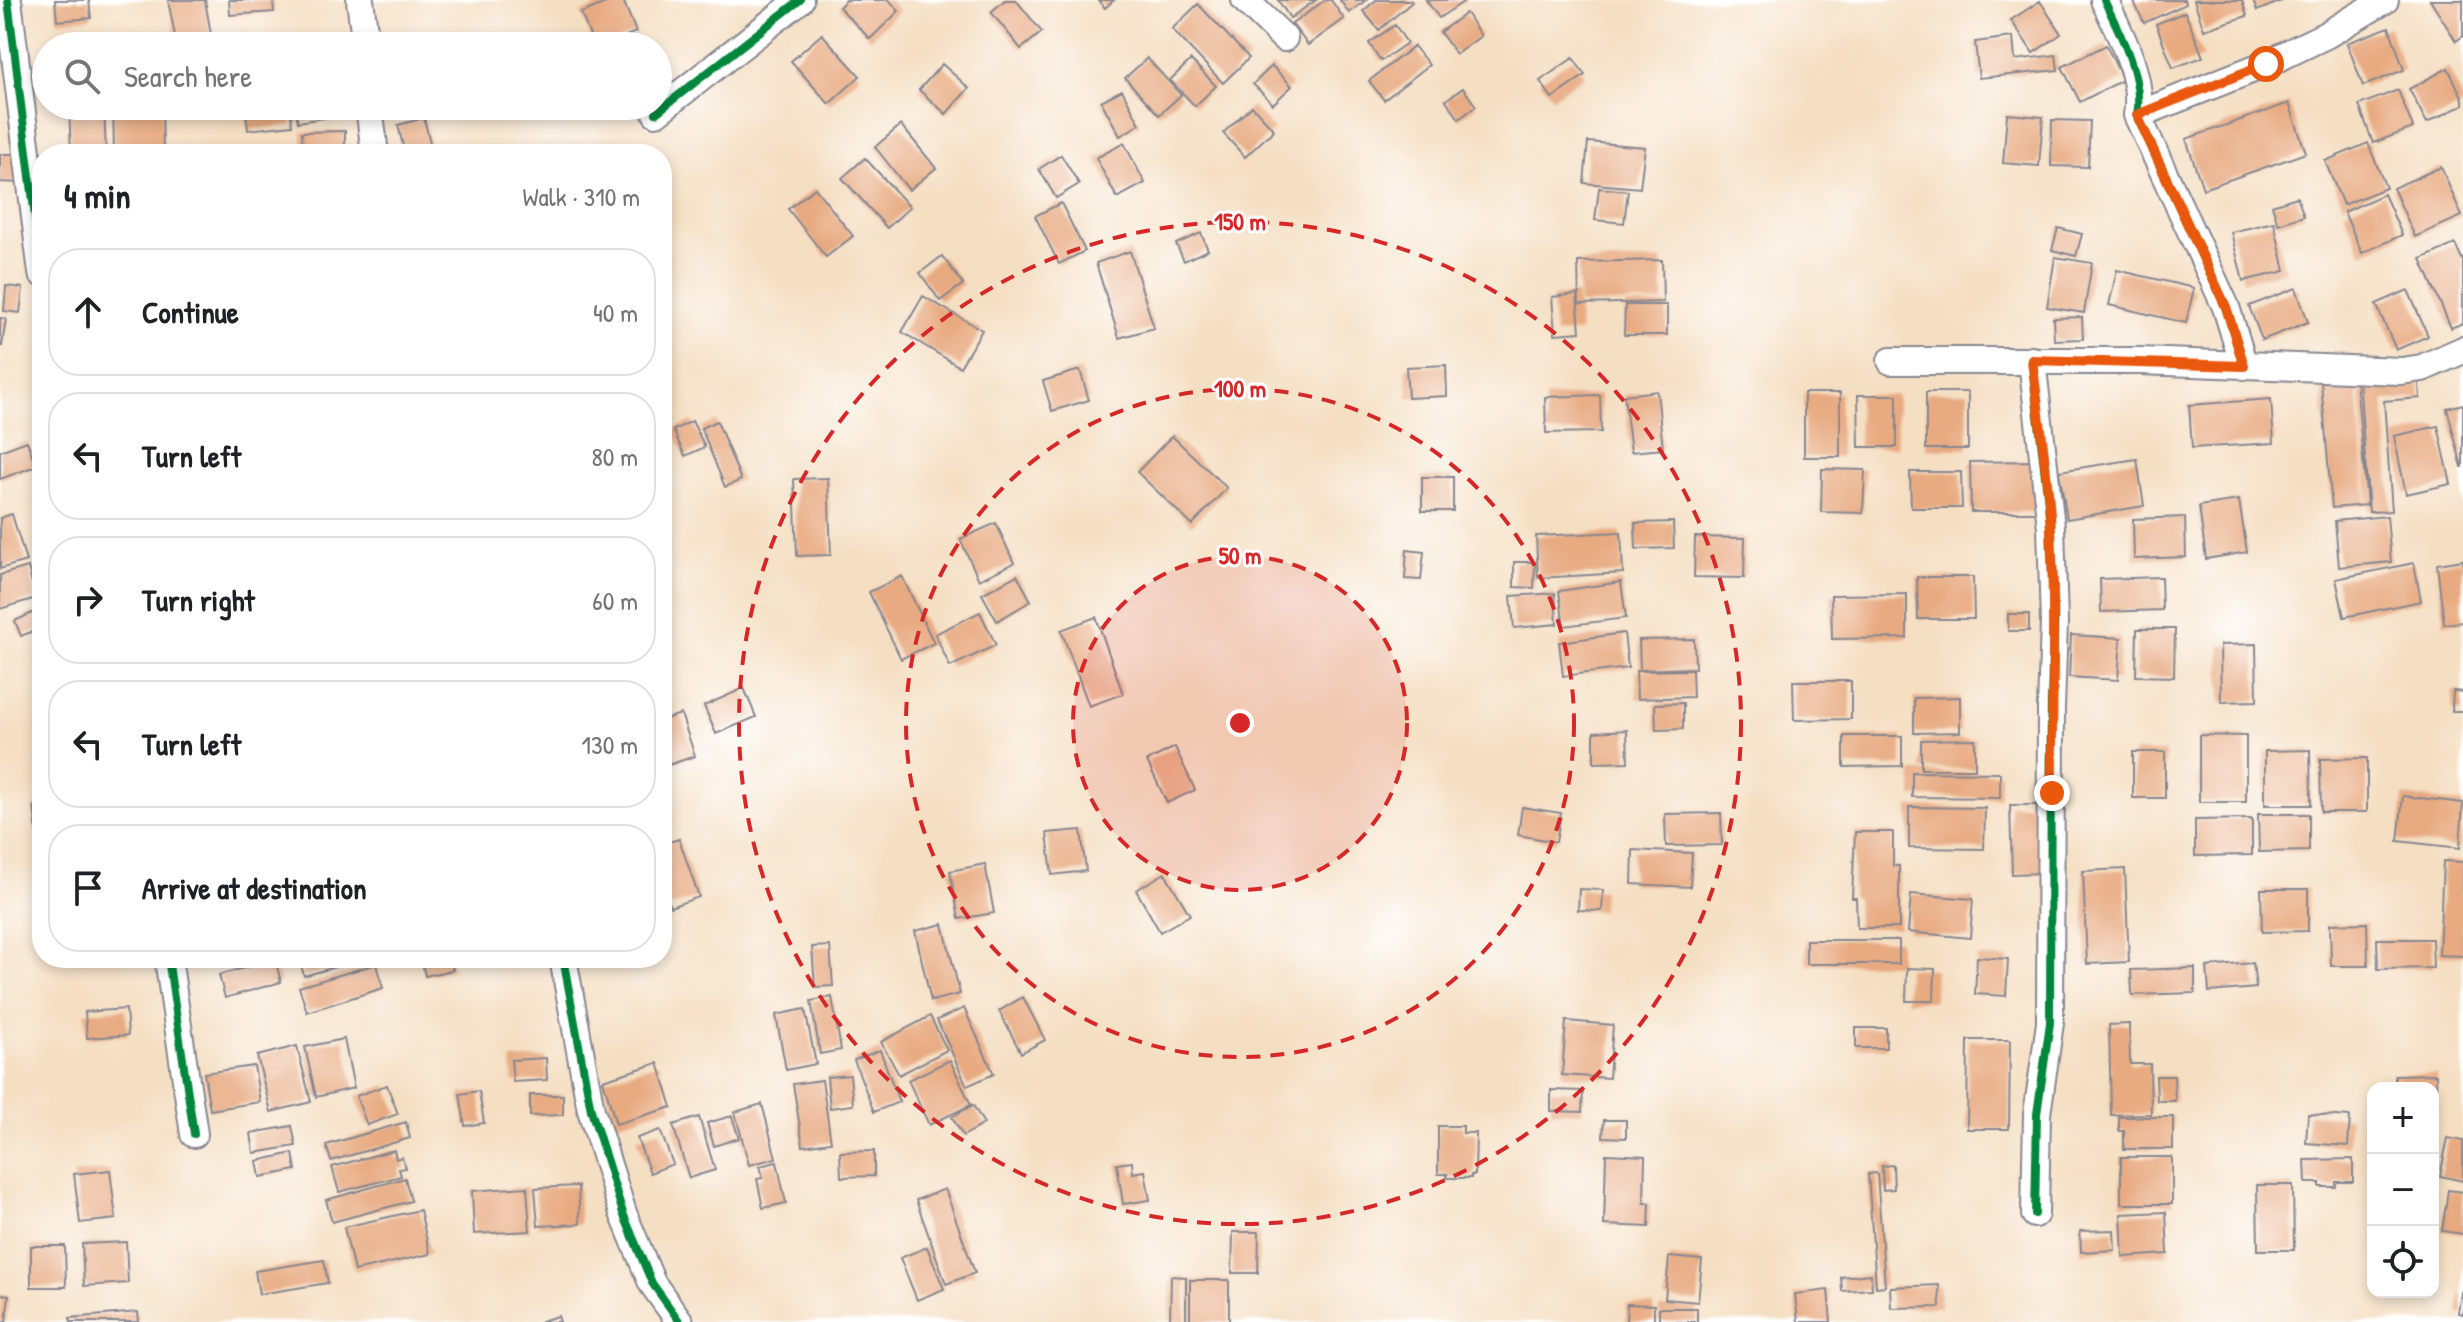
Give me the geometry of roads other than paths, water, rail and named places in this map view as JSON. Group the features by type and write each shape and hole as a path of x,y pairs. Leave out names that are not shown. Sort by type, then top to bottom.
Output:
{"street":[{"path":"8,0 32,193"},
{"path":"360,0 364,32"},
{"path":"672,100 800,0"},
{"path":"1245,0 1284,38"},
{"path":"2104,0 2137,86 2140,99 2137,115 2226,307 2244,366"},
{"path":"2137,115 2266,64 2326,35 2385,0"},
{"path":"371,120 374,144"},
{"path":"1891,361 2032,360 2401,371 2422,368 2463,350"},
{"path":"2032,360 2051,527 2054,623 2050,1023 2037,1114 2035,1214"},
{"path":"169,968 194,1134"},
{"path":"565,968 591,1110 623,1213 652,1283 680,1322"}]}
